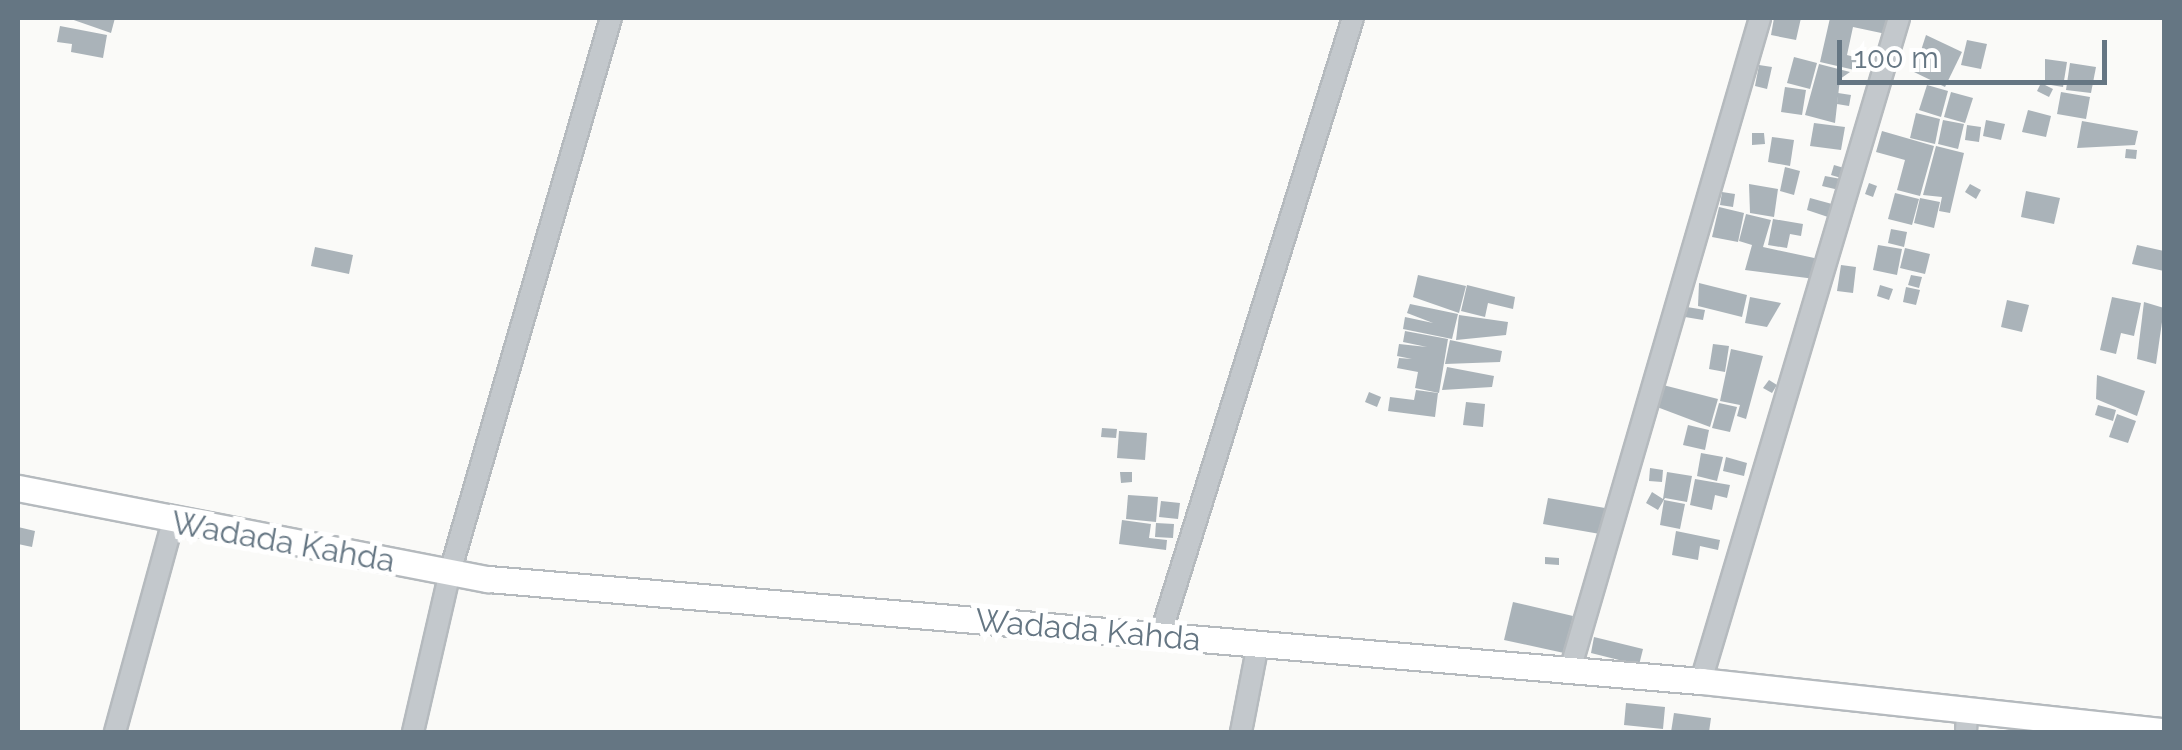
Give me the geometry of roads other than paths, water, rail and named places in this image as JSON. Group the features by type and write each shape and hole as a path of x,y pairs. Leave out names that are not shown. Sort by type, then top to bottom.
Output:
{"main road":[{"name":"Wadada Kahda","path":"18,488 173,522 450,572 1701,681 1966,723 2164,731"}],"street":[{"path":"414,732 450,572 610,18"},
{"path":"1160,636 1353,18"},
{"path":"1570,670 1760,18"},
{"path":"1701,681 1899,18"},
{"path":"115,732 173,522"},
{"path":"1240,732 1258,644"}]}
